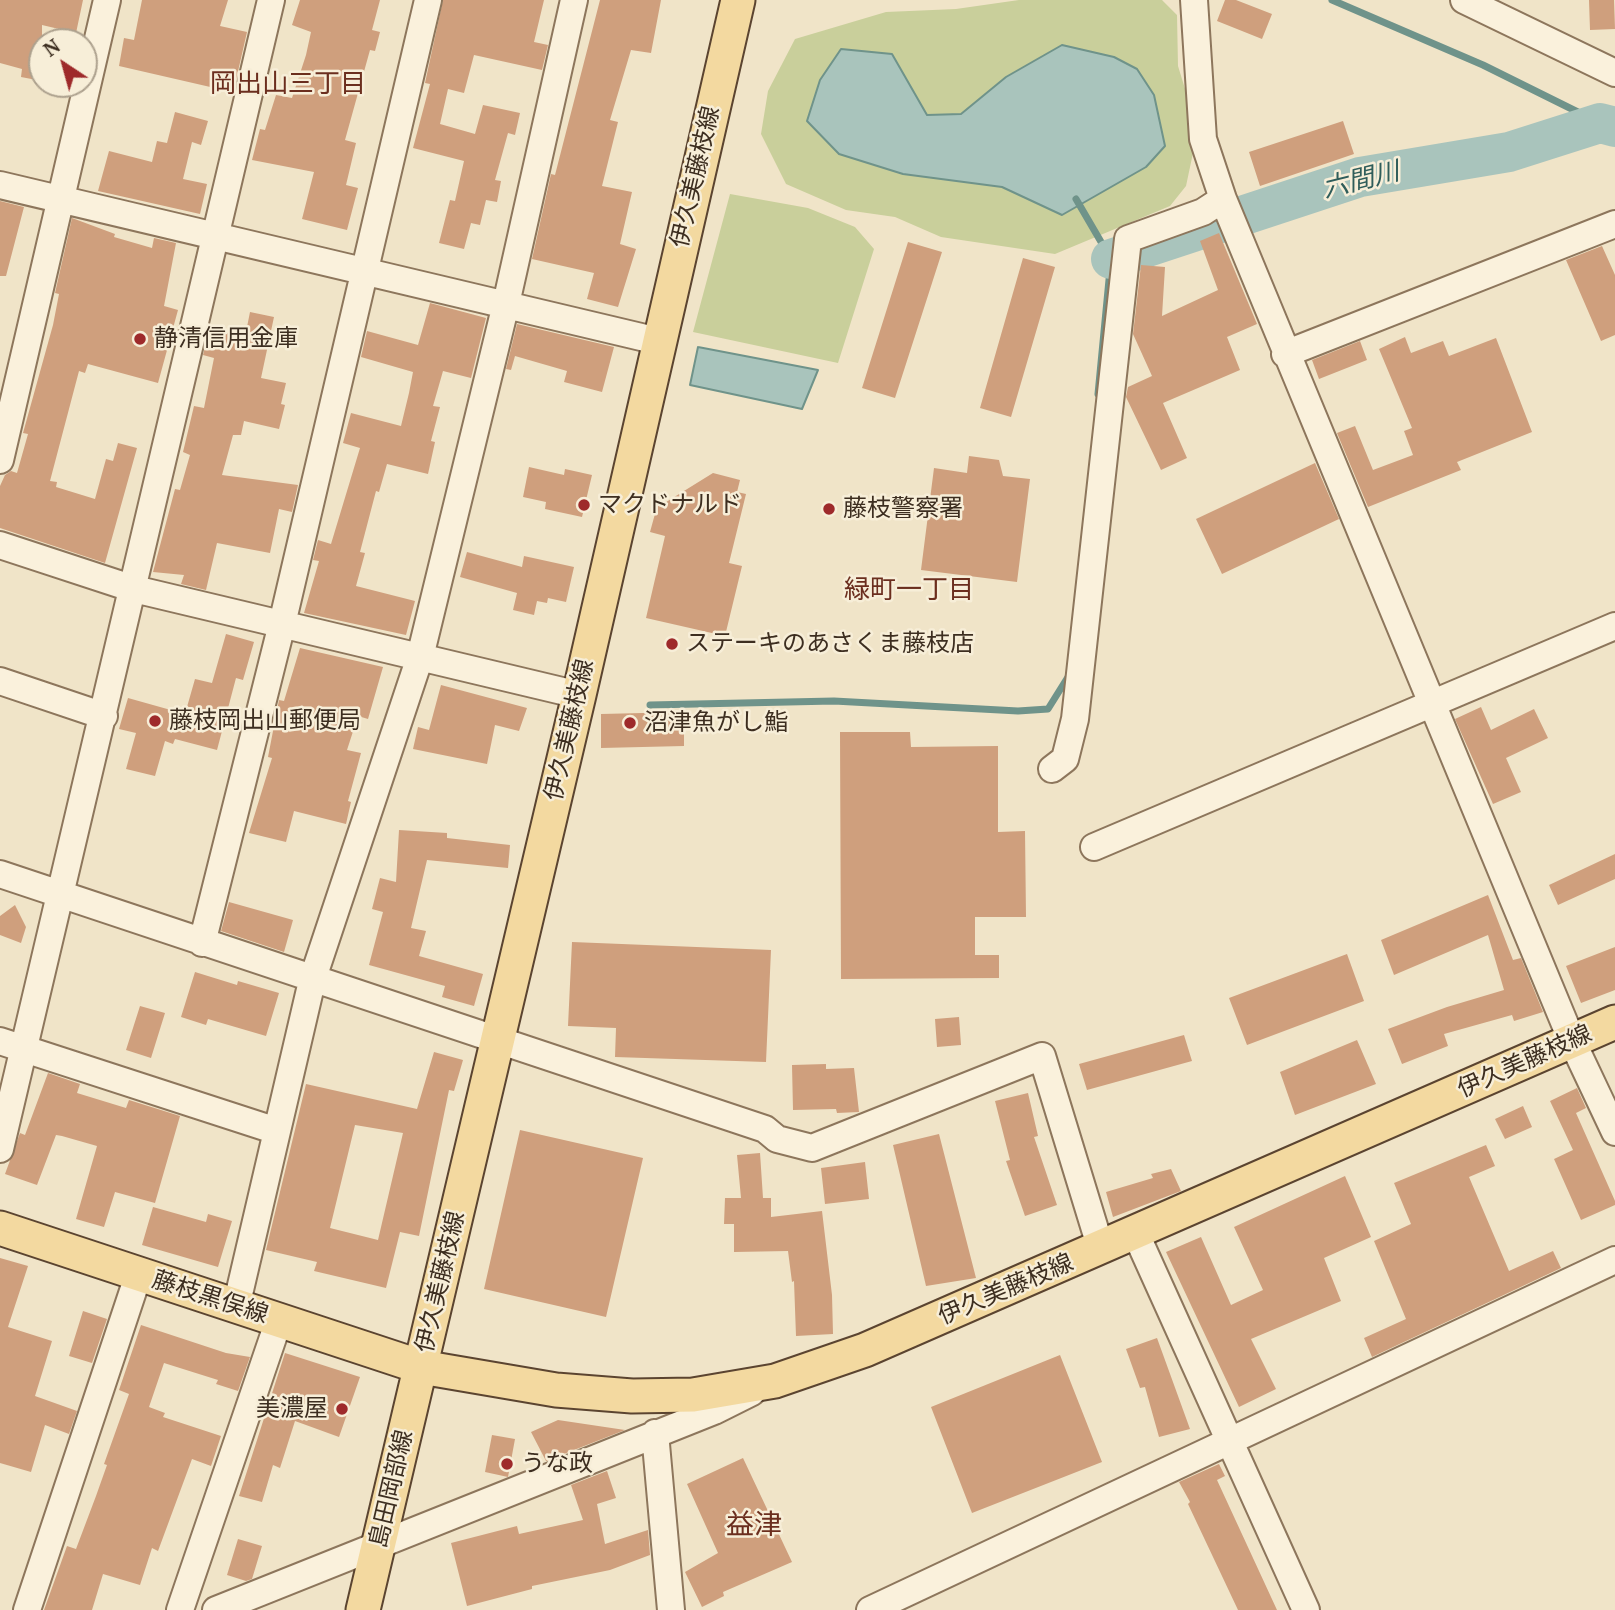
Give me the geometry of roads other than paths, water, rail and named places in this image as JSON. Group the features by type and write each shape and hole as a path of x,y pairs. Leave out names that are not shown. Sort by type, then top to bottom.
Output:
{"main road":[{"name":"伊久美藤枝線","path":"738,0 579,695 421,1367 556,1391 632,1396 693,1395 775,1381 865,1350 1136,1234 1615,1022"},
{"name":"藤枝黒俣線","path":"0,1228 138,1276 421,1367"},
{"name":"島田岡部線","path":"363,1610 421,1367"}],"street":[{"path":"0,460 107,0"},
{"path":"0,1149 271,0"},
{"path":"202,943 282,624 428,0"},
{"path":"236,1307 312,981 420,657 506,304 574,0"},
{"path":"1194,0 1203,139 1223,199 1431,704 1573,1041 1615,1132"},
{"path":"1464,0 1615,73"},
{"path":"0,185 216,234 658,341"},
{"path":"1052,769 1065,759 1075,719 1128,239 1203,212 1223,199"},
{"path":"1285,354 1615,224"},
{"path":"0,545 134,589 579,695"},
{"path":"1094,847 1615,626"},
{"path":"0,681 104,716"},
{"path":"0,874 312,981 765,1129 777,1139 812,1148 1042,1056 1101,1249"},
{"path":"0,1041 277,1131"},
{"path":"1136,1234 1306,1610"},
{"path":"870,1610 1615,1261"},
{"path":"27,1610 138,1276"},
{"path":"180,1610 279,1320"},
{"path":"216,1610 714,1411 775,1381"},
{"path":"655,1433 671,1610"}],"water":[{"path":"1062,45 1114,57 1137,69 1154,95 1165,146 1146,167 1062,215 1002,187 903,174 839,154 807,121 820,80 841,49 892,54 927,115 961,114 1006,77"},
{"path":"698,347 818,370 802,409 690,385"}],"waterway":[{"path":"1332,0 1483,65 1600,123"},
{"name":"六間川","path":"1111,259 1360,177 1509,152 1600,123 1615,127"},
{"path":"1076,199 1111,259 1098,394"},
{"path":"650,705 834,701 1018,711 1048,709 1068,677"}],"place":[{"name":"静清信用金庫","path":"140,339"},
{"name":"マクドナルド","path":"584,505"},
{"name":"藤枝警察署","path":"829,509"},
{"name":"ステーキのあさくま藤枝店","path":"672,644"},
{"name":"藤枝岡出山郵便局","path":"155,721"},
{"name":"沼津魚がし鮨","path":"630,723"},
{"name":"美濃屋","path":"342,1409"},
{"name":"うな政","path":"507,1464"}],"district":[{"name":"岡出山三丁目","path":"288,85"},
{"name":"緑町一丁目","path":"909,591"},
{"name":"益津","path":"754,1526"}]}
